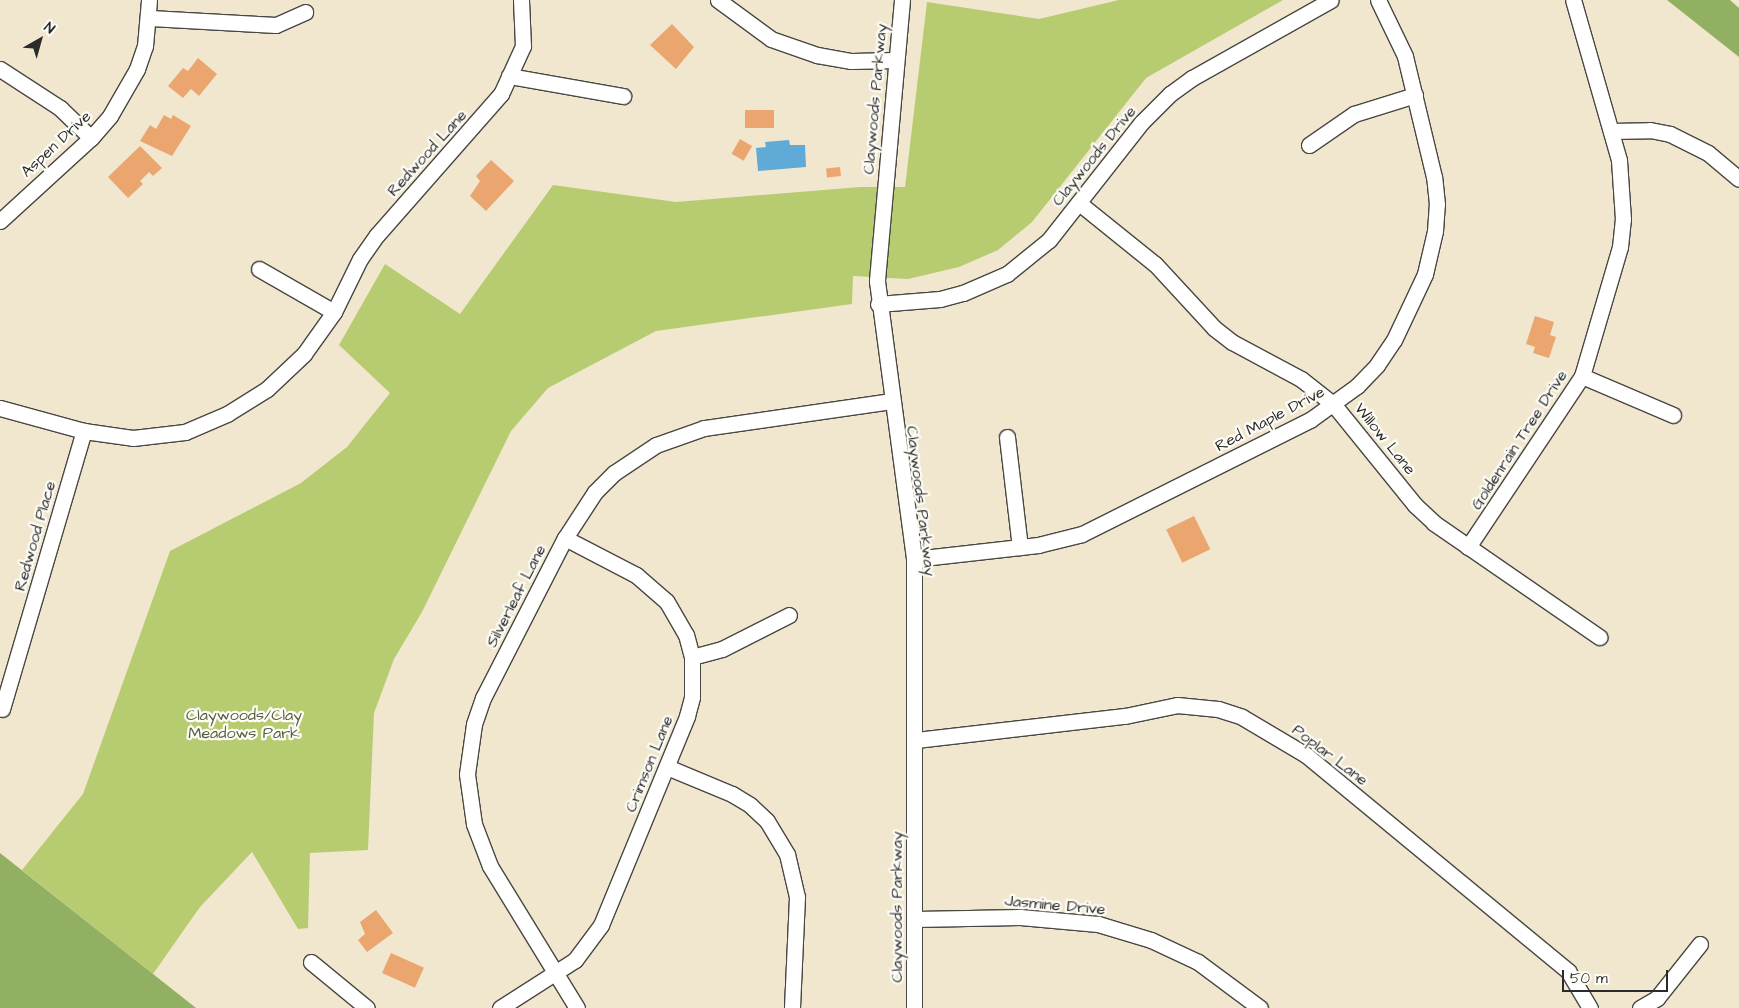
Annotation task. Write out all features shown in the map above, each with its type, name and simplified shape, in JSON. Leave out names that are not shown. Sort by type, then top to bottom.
[{"type":"street","name":"Aspen Drive","points":[[0,221],[91,138],[110,116],[137,69],[150,18],[149,0]]},
{"type":"street","name":"Claywoods Parkway","points":[[902,0],[878,304],[914,559],[916,740],[914,1008]]},
{"type":"street","name":"Claywoods Drive","points":[[878,304],[940,299],[986,285],[1029,259],[1079,203],[1142,122],[1170,94],[1192,78],[1331,0]]},
{"type":"street","name":"Red Maple Drive","points":[[914,559],[1057,542],[1082,534],[1334,405],[1371,372],[1394,340],[1431,254],[1436,213],[1434,177],[1415,95],[1398,36],[1378,0]]},
{"type":"street","name":"Goldenrain Tree Drive","points":[[1468,547],[1572,396],[1582,376],[1621,238],[1623,188],[1611,131],[1573,0]]},
{"type":"street","points":[[721,1],[771,39],[817,55],[851,61],[896,60]]},
{"type":"street","name":"Redwood Lane","points":[[0,408],[84,431],[133,438],[185,432],[219,418],[267,389],[304,354],[334,312],[360,259],[377,234],[483,118],[501,94],[523,46],[522,4]]},
{"type":"street","points":[[150,18],[276,25],[305,12]]},
{"type":"street","points":[[0,69],[60,108],[91,138]]},
{"type":"street","points":[[509,76],[623,96]]},
{"type":"street","points":[[1309,145],[1354,114],[1415,95]]},
{"type":"street","points":[[1611,131],[1650,130],[1670,134],[1708,153],[1739,179]]},
{"type":"street","name":"Willow Lane","points":[[1079,203],[1155,264],[1214,328],[1232,342],[1301,379],[1334,405],[1414,504],[1468,547],[1599,637]]},
{"type":"street","points":[[259,269],[334,312]]},
{"type":"street","points":[[1582,376],[1673,415]]},
{"type":"street","name":"Silverleaf Lane","points":[[577,1008],[484,853],[474,824],[467,774],[473,731],[483,698],[565,538],[594,492],[620,468],[656,445],[704,428],[891,401]]},
{"type":"street","name":"Redwood Place","points":[[2,709],[84,431]]},
{"type":"street","points":[[1007,437],[1020,547]]},
{"type":"street","name":"Crimson Lane","points":[[500,1008],[575,960],[601,925],[667,767],[692,697],[692,656],[677,617],[653,588],[565,538]]},
{"type":"street","points":[[692,656],[722,649],[789,615]]},
{"type":"street","name":"Poplar Lane","points":[[916,740],[1125,716],[1177,705],[1218,709],[1242,717],[1306,755],[1568,971],[1590,1008]]},
{"type":"street","points":[[667,767],[732,794],[750,805],[772,829],[788,854],[797,897],[792,1008]]},
{"type":"street","name":"Jasmine Drive","points":[[915,919],[1020,917],[1098,924],[1151,940],[1198,962],[1260,1008]]},
{"type":"street","points":[[1640,1008],[1657,998],[1700,944]]},
{"type":"street","points":[[311,962],[367,1008]]},
{"type":"green space","name":"Claywoods/Clay Meadows Park","points":[[1119,0],[1283,0],[1146,78],[1032,222],[998,250],[959,267],[908,279],[853,276],[852,304],[656,331],[548,388],[511,431],[422,612],[394,659],[374,713],[368,850],[310,853],[308,928],[298,929],[252,852],[200,907],[153,974],[22,870],[83,794],[170,551],[301,483],[347,447],[390,393],[339,345],[385,264],[460,314],[553,185],[676,202],[860,187],[905,187],[927,2],[1039,19]]},
{"type":"green space","points":[[1667,0],[1730,0],[1739,8],[1739,57]]},
{"type":"green space","points":[[0,853],[153,974],[196,1008],[0,1008]]},
{"type":"water","points":[[789,140],[790,145],[805,145],[806,167],[758,171],[756,148],[766,147],[765,142]]},
{"type":"building","points":[[672,24],[694,47],[676,69],[650,45]]},
{"type":"building","points":[[198,58],[217,74],[199,96],[191,89],[183,98],[168,86],[183,68],[188,71]]},
{"type":"building","points":[[745,110],[774,110],[774,128],[745,128]]},
{"type":"building","points":[[164,115],[171,119],[173,115],[191,126],[172,156],[140,141],[150,125],[156,129]]},
{"type":"building","points":[[740,139],[752,146],[744,161],[732,154]]},
{"type":"building","points":[[140,146],[162,168],[153,176],[149,172],[140,181],[143,184],[128,198],[108,177]]},
{"type":"building","points":[[491,160],[514,181],[486,211],[470,196],[480,181],[476,176]]},
{"type":"building","points":[[840,167],[841,176],[827,177],[826,168]]},
{"type":"building","points":[[1535,316],[1554,322],[1550,335],[1556,337],[1549,358],[1533,353],[1535,347],[1526,344]]},
{"type":"building","points":[[1194,516],[1210,549],[1182,563],[1166,530]]},
{"type":"building","points":[[376,910],[393,933],[367,952],[358,940],[365,934],[360,922]]},
{"type":"building","points":[[391,953],[424,968],[415,988],[382,973]]}]
